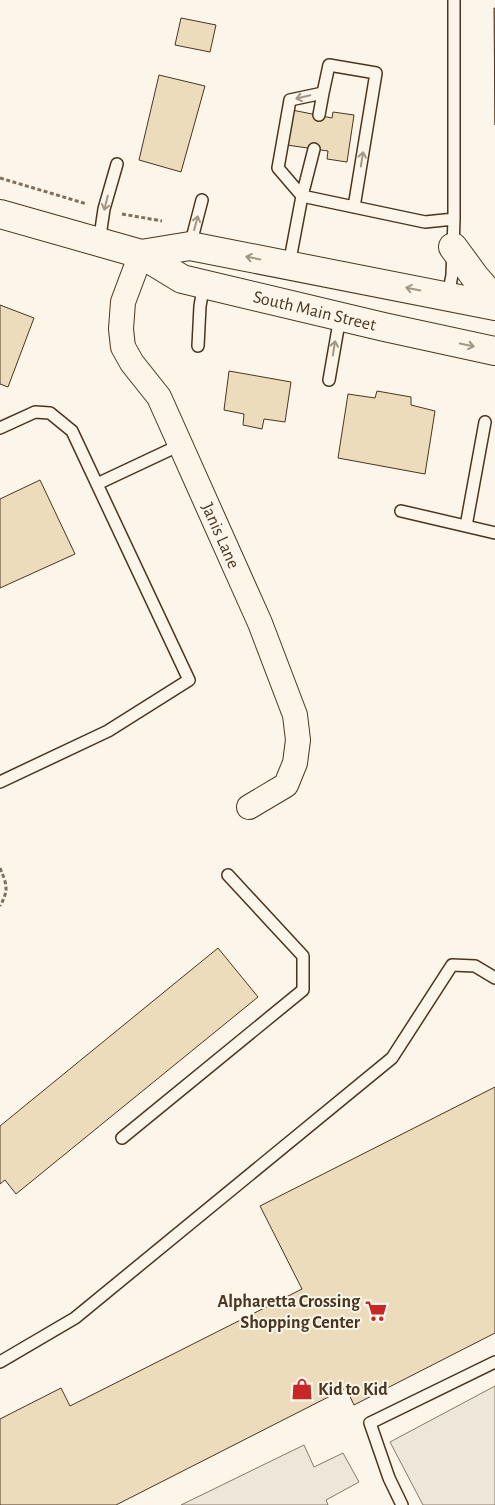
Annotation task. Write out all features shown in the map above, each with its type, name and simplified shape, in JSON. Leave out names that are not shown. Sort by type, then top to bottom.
[{"type":"highway","name":"South Main Street","points":[[0,214],[141,254],[182,279],[340,317],[495,351]]},
{"type":"highway","name":"South Main Street","points":[[141,254],[190,246],[495,306]]},
{"type":"highway","points":[[453,247],[495,300]]},
{"type":"street","name":"Janis Lane","points":[[141,254],[123,302],[120,329],[123,347],[132,363],[159,397],[260,623],[295,715],[298,740],[295,763],[286,784],[249,807]]},
{"type":"lane","points":[[448,296],[452,276],[454,219],[454,0]]},
{"type":"lane","points":[[319,115],[329,65],[376,73],[354,207]]},
{"type":"lane","points":[[323,93],[290,100],[278,168],[302,196],[425,222],[454,219]]},
{"type":"lane","points":[[289,266],[302,196],[314,149]]},
{"type":"lane","points":[[99,243],[104,209],[116,164]]},
{"type":"lane","points":[[190,246],[202,200]]},
{"type":"lane","points":[[198,346],[200,306],[204,284]]},
{"type":"lane","points":[[329,380],[340,317]]},
{"type":"lane","points":[[0,428],[35,412],[50,413],[72,431],[189,680],[108,731],[1,778]]},
{"type":"lane","points":[[466,526],[485,422]]},
{"type":"lane","points":[[97,484],[180,444]]},
{"type":"lane","points":[[401,512],[495,533]]},
{"type":"lane","points":[[122,1138],[303,990],[303,956],[228,875]]},
{"type":"lane","points":[[0,1362],[75,1318],[392,1058],[452,965],[475,966],[495,978]]},
{"type":"lane","points":[[402,1505],[389,1478],[370,1423],[495,1362]]},
{"type":"path","points":[[0,868],[6,883],[6,895],[0,906]]},
{"type":"shaded area","points":[[495,1386],[495,1505],[423,1505],[390,1442]]},
{"type":"shaded area","points":[[304,1445],[314,1467],[343,1453],[359,1482],[326,1500],[328,1505],[181,1505]]},
{"type":"building","points":[[494,8],[495,8],[495,125]]},
{"type":"building","points":[[181,18],[216,25],[210,52],[175,45]]},
{"type":"building","points":[[159,75],[205,86],[181,172],[139,160]]},
{"type":"building","points":[[292,110],[332,118],[333,112],[354,115],[347,162],[327,159],[328,151],[287,145]]},
{"type":"building","points":[[0,305],[34,318],[8,387],[0,384]]},
{"type":"building","points":[[229,371],[291,382],[285,422],[264,419],[262,429],[243,425],[244,414],[224,410]]},
{"type":"building","points":[[377,391],[411,397],[411,405],[435,411],[425,474],[338,458],[348,394],[375,398]]},
{"type":"building","points":[[40,480],[75,554],[0,588],[0,499]]},
{"type":"building","points":[[218,948],[258,997],[16,1194],[5,1180],[0,1184],[0,1126]]},
{"type":"building","name":"Alpharetta Crossing Shopping Center","points":[[495,1087],[495,1333],[354,1405],[346,1388],[116,1505],[0,1505],[0,1419],[61,1388],[70,1406],[302,1289],[260,1206]]},
{"type":"place","name":"Alpharetta Crossing Shopping Center","points":[[376,1311]]},
{"type":"place","name":"Kid to Kid","points":[[302,1389]]}]
